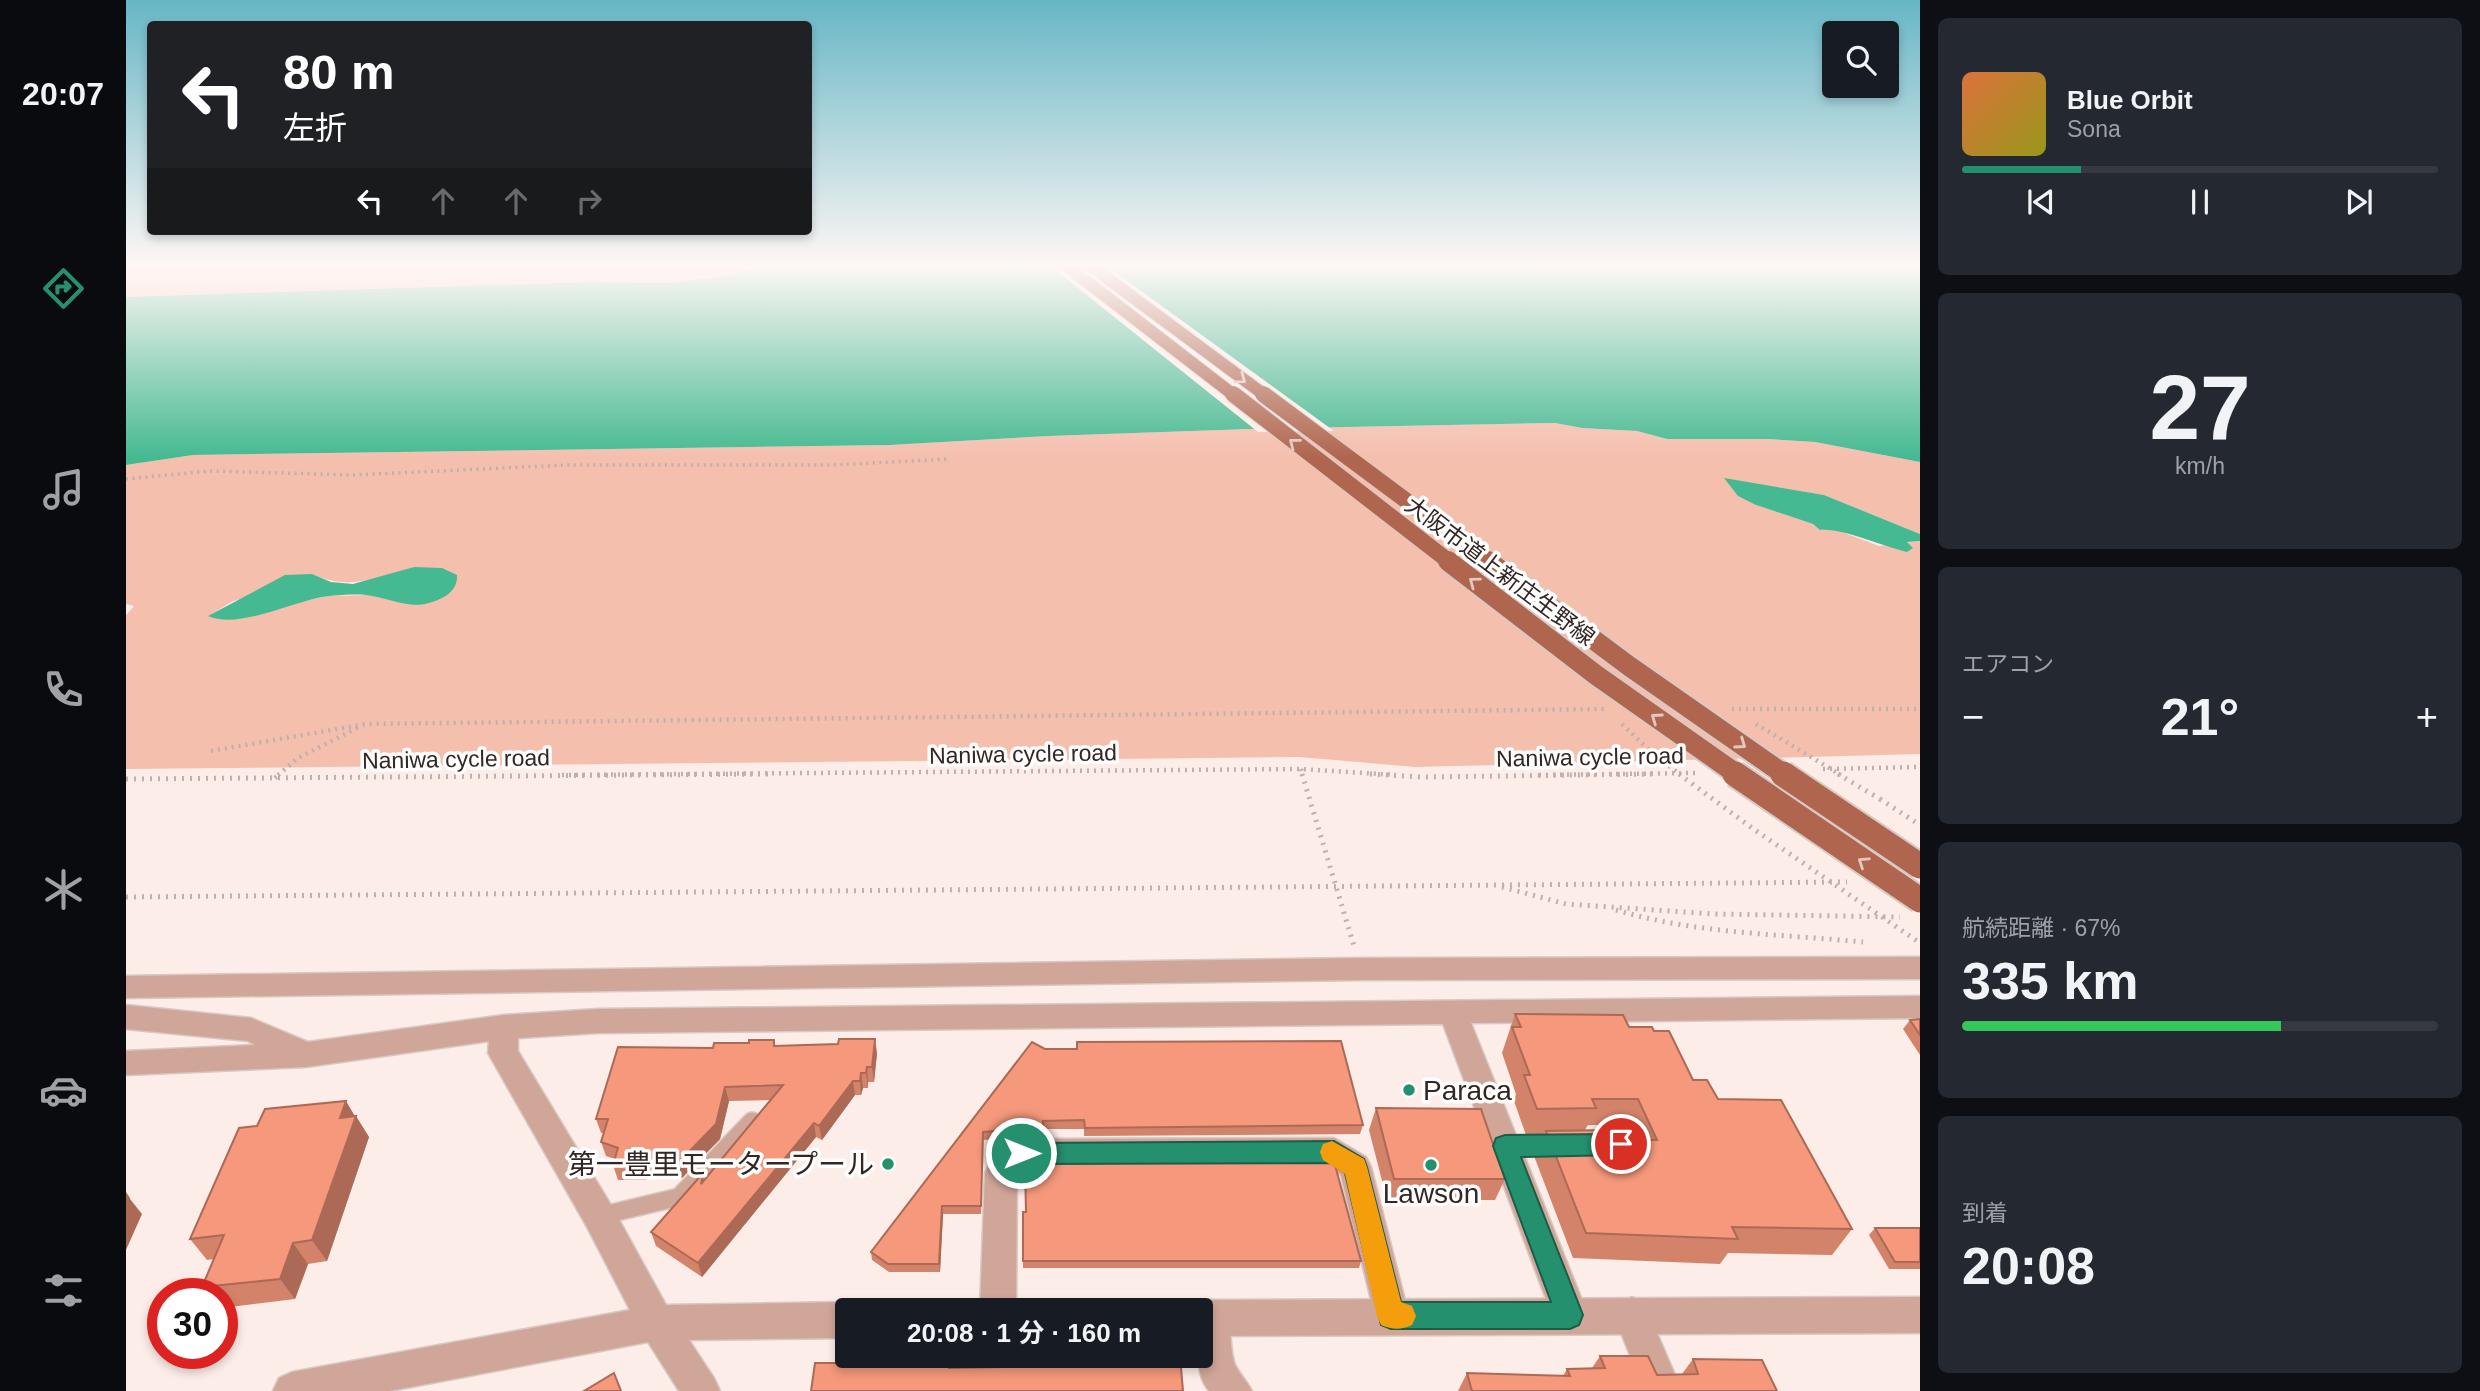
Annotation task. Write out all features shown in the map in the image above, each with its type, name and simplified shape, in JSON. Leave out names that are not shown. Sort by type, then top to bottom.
[{"type":"main road","name":"大阪市道上新庄生野線","points":[[1148,329],[1596,675],[1920,900]]},
{"type":"main road","name":"大阪市道上新庄生野線","points":[[1175,329],[1629,666],[1869,834],[1920,866]]},
{"type":"street","points":[[126,987],[1360,968],[1920,968]]},
{"type":"street","points":[[126,1063],[306,1055],[504,1027],[598,1021],[1920,1007]]},
{"type":"street","points":[[1452,1010],[1570,1315]]},
{"type":"street","points":[[126,1017],[251,1030],[306,1055]]},
{"type":"street","points":[[504,1027],[503,1053],[599,1216],[656,1323],[701,1391]]},
{"type":"street","points":[[998,1298],[1001,1173],[1021,1153],[1334,1152],[1355,1167],[1391,1316]]},
{"type":"street","points":[[1632,1315],[1663,1391]]},
{"type":"street","points":[[1213,1318],[1920,1315]]},
{"type":"street","points":[[292,1391],[656,1323],[835,1320]]},
{"type":"street","points":[[1213,1352],[1217,1372],[1233,1391]]},
{"type":"lane","points":[[599,1216],[679,1197],[752,1121]]},
{"type":"lane","points":[[1505,1146],[1569,1145]]},
{"type":"path","points":[[126,479],[179,471],[351,475],[635,464],[903,464],[949,459]]},
{"type":"path","points":[[211,751],[366,724],[1616,709]]},
{"type":"path","points":[[1727,709],[1920,709]]},
{"type":"path","points":[[275,778],[298,758],[366,724]]},
{"type":"path","points":[[1628,729],[1653,754],[1752,828],[1920,943]]},
{"type":"path","points":[[1810,770],[1920,766]]},
{"type":"path","points":[[1301,769],[1360,968]]},
{"type":"path","name":"Naniwa cycle road","points":[[126,779],[1301,769],[1422,777],[1700,773]]},
{"type":"path","points":[[1880,799],[1920,825]]},
{"type":"path","points":[[126,897],[1856,881]]},
{"type":"path","points":[[1494,885],[1566,904],[1714,914],[1863,918],[1909,916]]},
{"type":"path","points":[[1608,907],[1648,922],[1743,935],[1871,944]]},
{"type":"shaded area","points":[[126,329],[1920,329],[1920,462],[1815,442],[1667,439],[1637,431],[1582,428],[1555,423],[1249,429],[890,445],[193,455],[126,465]]},
{"type":"shaded area","points":[[1555,423],[1582,428],[1637,431],[1667,439],[1815,442],[1920,462],[1920,534],[1824,495],[1725,479],[1756,505],[1813,524],[1820,530],[1834,529],[1879,546],[1920,541],[1920,754],[1415,767],[1300,757],[126,769],[126,615],[134,606],[126,604],[126,465],[193,455],[890,445],[1249,429]],"holes":[[[414,567],[422,605],[367,595],[328,596],[262,613],[209,616],[231,602],[312,574],[339,582],[351,582],[375,579]]]},
{"type":"shaded area","points":[[1724,478],[1824,495],[1920,534],[1920,541],[1907,542],[1913,548],[1907,552],[1851,534],[1820,530],[1813,524],[1756,505],[1738,496]]},
{"type":"shaded area","points":[[414,567],[442,568],[457,575],[455,587],[442,598],[418,605],[366,595],[343,595],[315,599],[251,617],[221,619],[208,616],[285,575],[312,574],[331,582],[353,584]]},
{"type":"pier","points":[[1129,329],[1193,329],[1334,431],[1258,432]]},
{"type":"building","points":[[1515,1014],[1623,1015],[1629,1027],[1652,1027],[1654,1031],[1669,1031],[1693,1080],[1707,1080],[1718,1099],[1781,1100],[1852,1229],[1732,1227],[1738,1239],[1586,1233],[1546,1131],[1605,1130],[1609,1139],[1657,1140],[1638,1099],[1592,1099],[1596,1108],[1537,1109],[1524,1075],[1530,1075],[1512,1027],[1521,1027]]},
{"type":"building","points":[[1920,1019],[1920,1035],[1910,1020]]},
{"type":"building","points":[[839,1039],[875,1039],[872,1067],[867,1067],[866,1073],[861,1073],[860,1081],[853,1081],[819,1126],[814,1123],[698,1263],[651,1232],[704,1172],[701,1184],[783,1085],[725,1087],[716,1124],[678,1163],[613,1165],[618,1148],[601,1142],[608,1119],[596,1119],[618,1047],[713,1048],[714,1043],[749,1043],[749,1040],[774,1040],[774,1046],[838,1044]]},
{"type":"building","points":[[1341,1041],[1363,1125],[1085,1128],[1084,1120],[1043,1121],[1043,1128],[983,1132],[981,1206],[942,1206],[939,1264],[888,1264],[871,1252],[1032,1042],[1045,1049],[1077,1049],[1077,1042]]},
{"type":"building","points":[[346,1101],[340,1118],[356,1116],[312,1240],[293,1243],[280,1279],[238,1283],[238,1278],[206,1278],[224,1235],[190,1239],[239,1128],[257,1126],[265,1109]]},
{"type":"building","points":[[1376,1108],[1481,1109],[1505,1179],[1394,1179]]},
{"type":"building","points":[[1330,1161],[1335,1165],[1361,1261],[1023,1261],[1025,1167],[1028,1164]]},
{"type":"building","points":[[1875,1228],[1920,1228],[1920,1262],[1895,1262]]},
{"type":"building","points":[[1600,1356],[1648,1356],[1657,1375],[1698,1374],[1693,1359],[1762,1360],[1777,1391],[1472,1391],[1467,1373],[1570,1376],[1567,1369],[1605,1368]]},
{"type":"building","points":[[815,1363],[835,1363],[835,1368],[1181,1368],[1183,1391],[811,1391]]},
{"type":"building","points":[[614,1373],[621,1391],[584,1391]]},
{"type":"slow traffic","points":[[1332,1152],[1355,1167],[1391,1316],[1403,1316]]},
{"type":"place","name":"Paraca","points":[[1409,1090]]},
{"type":"place","name":"第一豊里モータープール","points":[[888,1164]]},
{"type":"place","name":"Lawson","points":[[1431,1165]]},
{"type":"route","points":[[1021,1153],[1334,1152],[1355,1167],[1391,1316],[1570,1315],[1505,1146],[1621,1144]]}]
